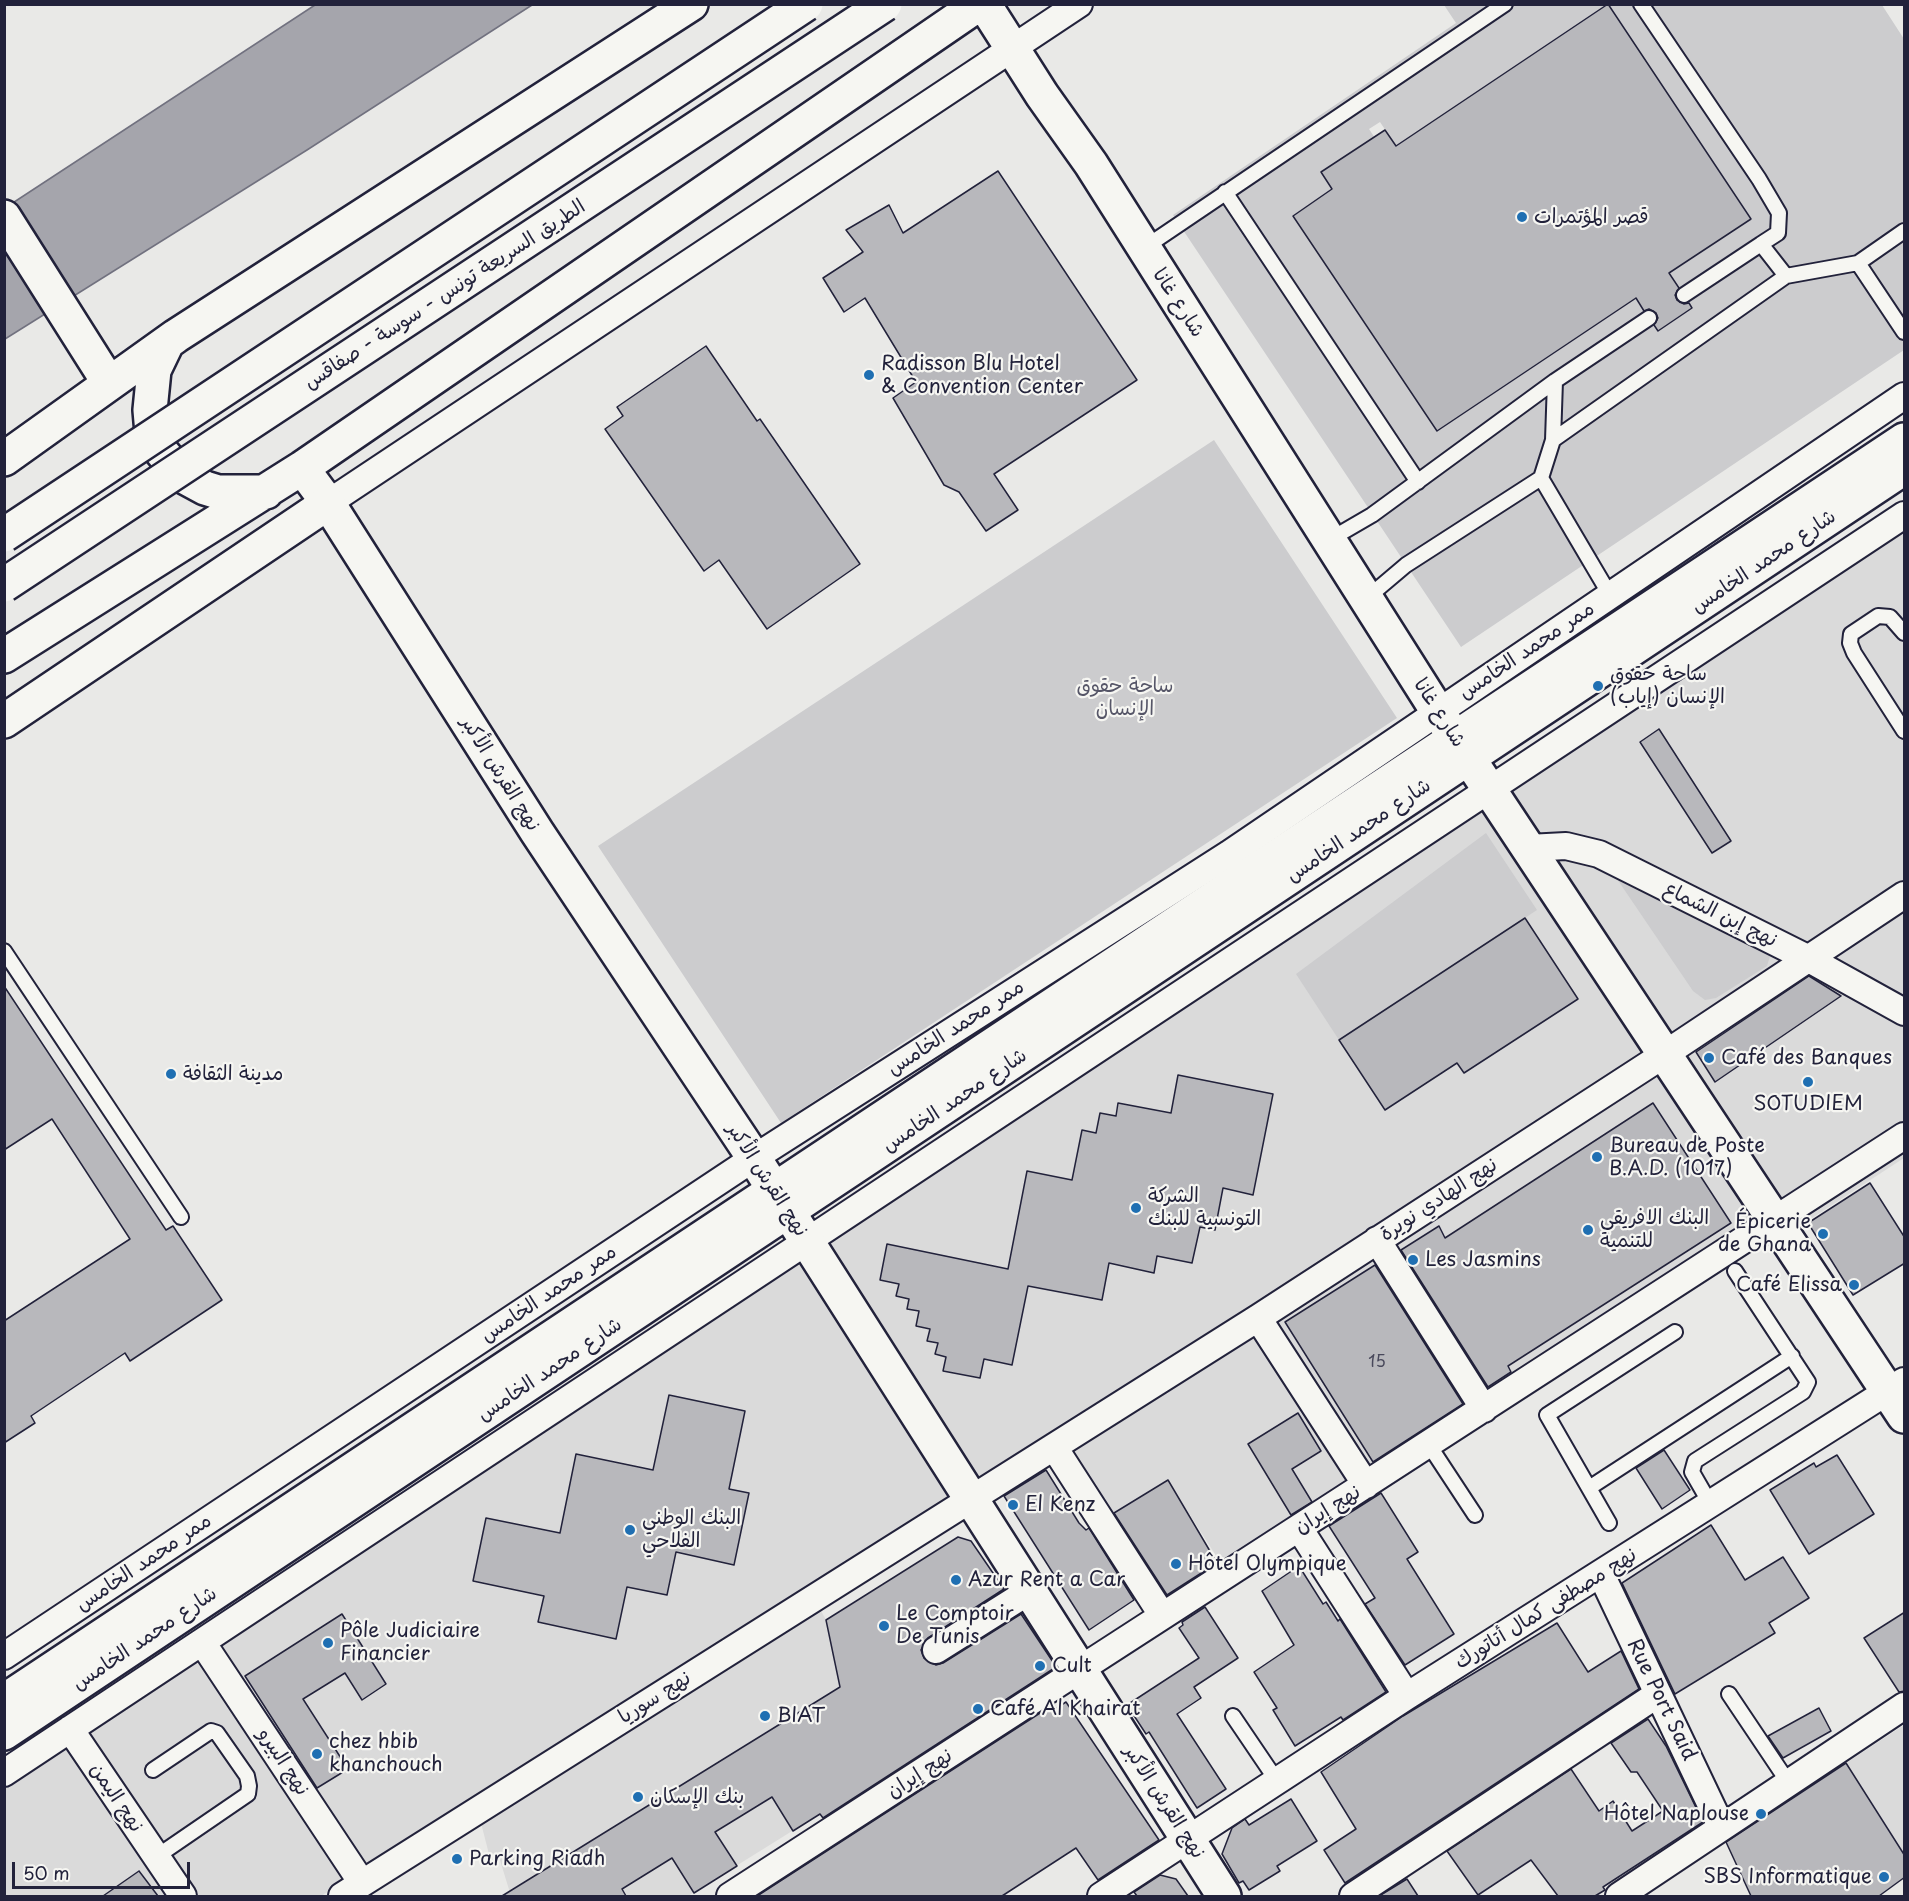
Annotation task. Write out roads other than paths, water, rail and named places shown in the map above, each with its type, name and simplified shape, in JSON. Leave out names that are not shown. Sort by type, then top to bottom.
[{"type":"main road","points":[[4,459],[167,344],[691,4]]},
{"type":"main road","points":[[4,535],[806,4]]},
{"type":"main road","name":"الطريق السريعة تونس - سوسة - صفاقس","points":[[4,585],[885,4]]},
{"type":"main road","points":[[4,656],[302,468],[981,4]]},
{"type":"main road","name":"شارع غانا","points":[[981,4],[1091,164],[1143,249],[1527,848],[1774,1221],[1899,1396]]},
{"type":"main road","points":[[4,217],[109,383]]},
{"type":"main road","points":[[167,344],[154,370],[150,410],[152,433],[161,451],[181,475],[205,488],[218,492],[266,492]]},
{"type":"main road","name":"شارع محمد الخامس","points":[[4,1733],[781,1202],[1454,736],[1905,440]]},
{"type":"main road","name":"نهج القرش الأكبر","points":[[302,468],[328,503],[537,832],[754,1158],[1028,1592],[1224,1896]]},
{"type":"main road","name":"شارع محمد الخامس","points":[[1454,736],[1905,468]]},
{"type":"main road","points":[[4,720],[328,503]]},
{"type":"main road","name":"شارع محمد الخامس","points":[[4,1701],[781,1202]]},
{"type":"street","points":[[328,503],[1079,4]]},
{"type":"street","name":"ممر محمد الخامس","points":[[4,1656],[754,1158],[1229,854],[1454,736],[1610,595],[1905,396]]},
{"type":"street","name":"شارع محمد الخامس","points":[[4,1773],[1905,515]]},
{"type":"street","name":"نهج إبن الشماع","points":[[1527,848],[1566,846],[1599,854],[1807,958],[1905,1012]]},
{"type":"street","name":"نهج الهادي نويرة","points":[[970,1500],[1258,1318],[1905,895]]},
{"type":"street","name":"نهج إيران","points":[[730,1896],[1905,1136]]},
{"type":"street","points":[[1377,1240],[1484,1409]]},
{"type":"street","points":[[1258,1318],[1366,1485]]},
{"type":"street","name":"نهج مصطفى كمال أتاتورك","points":[[1101,1896],[1407,1696],[1601,1574],[1712,1505],[1899,1396]]},
{"type":"street","points":[[1054,1448],[1162,1615]]},
{"type":"street","name":"نهج سوريا","points":[[352,1890],[970,1500]]},
{"type":"street","points":[[1299,1528],[1407,1696]]},
{"type":"street","name":"Rue Port Said","points":[[1601,1574],[1722,1826]]},
{"type":"street","points":[[936,1650],[1028,1592]]},
{"type":"street","name":"نهج البيرو","points":[[202,1642],[352,1890]]},
{"type":"street","points":[[1353,1896],[1658,1694]]},
{"type":"street","points":[[1619,1896],[1905,1706]]},
{"type":"street","name":"نهج اليمن","points":[[70,1729],[183,1896]]},
{"type":"lane","points":[[1143,249],[1505,4]]},
{"type":"lane","points":[[1641,4],[1759,178],[1779,213],[1778,233],[1683,295]]},
{"type":"lane","points":[[1225,192],[1418,482]]},
{"type":"lane","points":[[1553,440],[1786,276],[1858,263],[1905,231]]},
{"type":"lane","points":[[1761,244],[1786,276]]},
{"type":"lane","points":[[1858,263],[1905,332]]},
{"type":"lane","points":[[1329,540],[1372,515],[1555,381],[1649,318]]},
{"type":"lane","points":[[1367,598],[1406,565],[1541,478],[1553,440],[1555,381]]},
{"type":"lane","points":[[1541,478],[1610,595]]},
{"type":"lane","points":[[1905,633],[1890,617],[1878,616],[1851,634],[1850,643],[1854,653],[1905,732]]},
{"type":"lane","points":[[4,951],[181,1217]]},
{"type":"lane","points":[[1712,1505],[1692,1472],[1695,1461],[1803,1392],[1808,1385],[1807,1378],[1735,1271]]},
{"type":"lane","points":[[1609,1523],[1546,1415],[1675,1332]]},
{"type":"lane","points":[[1589,1488],[1792,1356]]},
{"type":"lane","points":[[1429,1445],[1474,1515]]},
{"type":"lane","points":[[1728,1694],[1788,1782]]},
{"type":"lane","points":[[1233,1716],[1277,1781]]},
{"type":"lane","points":[[153,1770],[211,1731],[217,1733],[247,1776],[249,1786],[248,1794],[156,1857]]},
{"type":"place","name":"قصر المؤتمرات","points":[[1522,217]]},
{"type":"place","name":"Radisson Blu Hotel & Convention Center","points":[[869,375]]},
{"type":"place","name":"ساحة حقوق الإنسان (إياب)","points":[[1598,686]]},
{"type":"place","name":"Café des Banques","points":[[1709,1058]]},
{"type":"place","name":"مدينة الثقافة","points":[[171,1074]]},
{"type":"place","name":"SOTUDIEM","points":[[1808,1082]]},
{"type":"place","name":"Bureau de Poste B.A.D. (1017)","points":[[1597,1157]]},
{"type":"place","name":"الشركة التونسية للبنك","points":[[1136,1208]]},
{"type":"place","name":"البنك الافريقي للتنمية","points":[[1588,1230]]},
{"type":"place","name":"Épicerie de Ghana","points":[[1823,1234]]},
{"type":"place","name":"Les Jasmins","points":[[1413,1260]]},
{"type":"place","name":"Café Elissa","points":[[1854,1285]]},
{"type":"place","name":"El Kenz","points":[[1013,1505]]},
{"type":"place","name":"البنك الوطني الفلاحي","points":[[630,1530]]},
{"type":"place","name":"Hôtel Olympique","points":[[1176,1564]]},
{"type":"place","name":"Azur Rent a Car","points":[[956,1580]]},
{"type":"place","name":"Le Comptoir De Tunis","points":[[884,1626]]},
{"type":"place","name":"Pôle Judiciaire Financier","points":[[328,1643]]},
{"type":"place","name":"Cult","points":[[1040,1666]]},
{"type":"place","name":"Café Al Khairat","points":[[978,1709]]},
{"type":"place","name":"BIAT","points":[[765,1716]]},
{"type":"place","name":"chez hbib khanchouch","points":[[317,1754]]},
{"type":"place","name":"بنك الإسكان","points":[[638,1797]]},
{"type":"place","name":"Hôtel Naplouse","points":[[1761,1814]]},
{"type":"place","name":"Parking Riadh","points":[[457,1859]]},
{"type":"place","name":"SBS Informatique","points":[[1884,1877]]},
{"type":"park label","name":"ساحة حقوق الإنسان","points":[[1125,698]]}]
